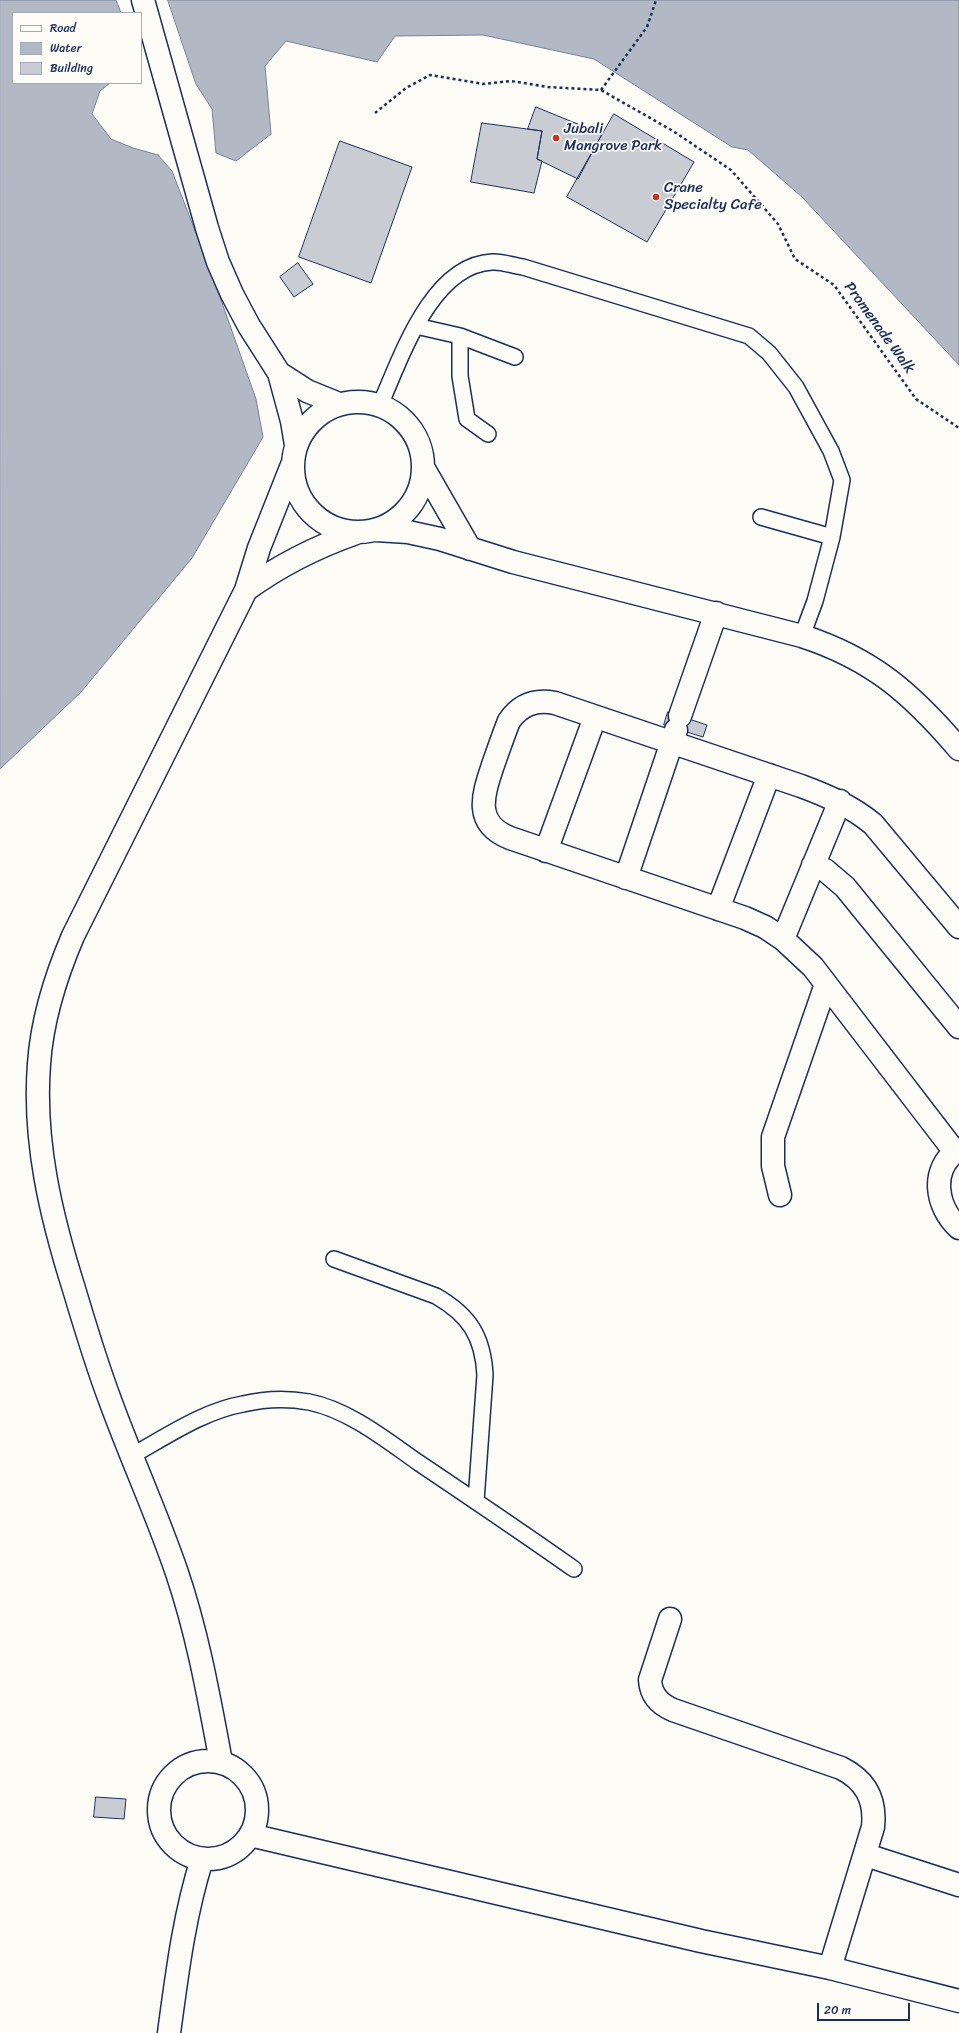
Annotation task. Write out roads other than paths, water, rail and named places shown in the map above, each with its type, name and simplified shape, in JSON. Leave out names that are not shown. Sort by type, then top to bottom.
[{"type":"street","points":[[143,0],[206,228],[218,262],[249,326],[279,373],[292,421],[295,486],[303,505],[318,520],[336,529],[366,532],[408,532],[440,539],[513,562],[802,636],[843,651],[869,665],[894,683],[918,703],[959,750]]},
{"type":"street","points":[[279,373],[307,391],[339,404]]},
{"type":"street","points":[[221,1762],[203,1665],[191,1618],[162,1531],[131,1456],[94,1354],[66,1262],[46,1184],[37,1104],[39,1064],[44,1026],[51,994],[73,936],[246,590],[259,548],[306,427],[321,413],[339,404],[360,401],[380,405],[398,415],[412,430],[421,448],[424,469],[420,489],[410,507],[395,521],[298,557],[271,572],[246,590]]},
{"type":"street","points":[[424,469],[470,549]]},
{"type":"street","points":[[626,878],[716,613]]},
{"type":"street","points":[[959,927],[873,824],[858,812],[840,801],[769,775],[676,729],[595,717],[544,701],[534,702],[515,713],[504,731],[483,796],[485,814],[494,829],[502,834],[546,851],[718,909],[765,927],[783,938],[799,952],[826,984],[957,1151],[946,1163],[940,1177],[939,1191],[942,1205],[948,1218],[959,1228]]},
{"type":"street","points":[[546,851],[595,717]]},
{"type":"street","points":[[718,909],[769,775]]},
{"type":"street","points":[[783,938],[840,801]]},
{"type":"street","points":[[813,865],[830,874],[845,887],[959,1027]]},
{"type":"street","points":[[780,1195],[773,1166],[773,1137],[826,984]]},
{"type":"street","points":[[670,1619],[650,1680],[651,1688],[659,1702],[665,1707],[841,1768],[853,1774],[866,1787],[873,1803],[873,1827],[866,1855],[830,1968]]},
{"type":"street","points":[[207,1760],[221,1762],[232,1767],[243,1774],[251,1785],[255,1797],[257,1810],[256,1822],[250,1835],[244,1843],[230,1854],[213,1859],[202,1859],[188,1856],[177,1849],[168,1839],[161,1827],[158,1814],[159,1800],[163,1788],[171,1776],[181,1768],[194,1762],[207,1760]]},
{"type":"street","points":[[250,1835],[701,1941],[830,1968],[959,2000]]},
{"type":"street","points":[[866,1855],[959,1885]]},
{"type":"street","points":[[169,2033],[182,1939],[194,1883],[202,1859]]},
{"type":"lane","points":[[380,405],[416,326],[439,290],[463,271],[493,262],[523,267],[750,336],[769,353],[796,386],[831,451],[842,480],[832,537],[815,601],[802,636]]},
{"type":"lane","points":[[416,326],[460,336],[515,357]]},
{"type":"lane","points":[[460,336],[460,376],[467,419],[488,434]]},
{"type":"lane","points":[[761,517],[832,537]]},
{"type":"lane","points":[[334,1260],[436,1296],[450,1304],[463,1315],[473,1328],[480,1342],[484,1359],[485,1374],[476,1501]]},
{"type":"lane","points":[[131,1456],[198,1420],[227,1408],[264,1400],[288,1399],[310,1402],[334,1410],[356,1421],[476,1501],[574,1569]]},
{"type":"water","points":[[0,0],[116,0],[121,12],[12,12],[12,84],[109,84],[100,91],[92,114],[111,139],[133,148],[158,155],[172,171],[214,280],[256,399],[263,437],[192,558],[81,692],[0,769]]},
{"type":"water","points":[[168,0],[959,0],[959,365],[802,197],[748,150],[732,147],[594,59],[483,35],[395,36],[377,62],[286,41],[265,66],[271,134],[236,161],[216,153],[212,109],[196,84]]},
{"type":"place","name":"Jubali Mangrove Park","points":[[556,138]]},
{"type":"place","name":"Crane Specialty Cafe","points":[[656,197]]}]
